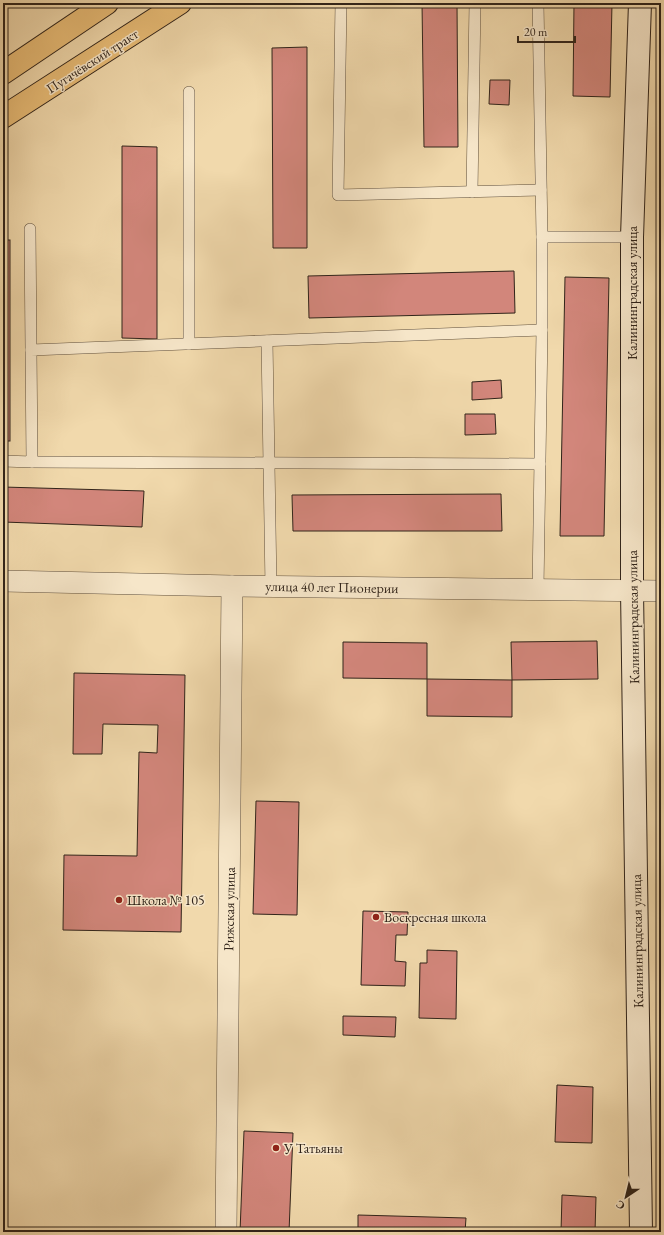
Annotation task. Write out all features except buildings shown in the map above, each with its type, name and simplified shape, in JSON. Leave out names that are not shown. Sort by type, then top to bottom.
[{"type":"main road","points":[[3,73],[107,3]]},
{"type":"main road","name":"Пугачёвский тракт","points":[[3,117],[180,3]]},
{"type":"street","name":"Калининградская улица","points":[[640,3],[632,237],[632,590],[641,1232]]},
{"type":"street","name":"улица 40 лет Пионерии","points":[[3,581],[271,587],[661,591]]},
{"type":"street","name":"Рижская улица","points":[[226,1232],[232,586]]},
{"type":"lane","points":[[341,3],[338,195],[542,190]]},
{"type":"lane","points":[[472,192],[475,3]]},
{"type":"lane","points":[[538,3],[542,190],[542,330],[538,589]]},
{"type":"lane","points":[[189,92],[189,344]]},
{"type":"lane","points":[[30,229],[32,462]]},
{"type":"lane","points":[[542,237],[632,237]]},
{"type":"lane","points":[[31,350],[542,330]]},
{"type":"lane","points":[[267,341],[271,587]]},
{"type":"lane","points":[[3,461],[540,464]]},
{"type":"place","name":"Школа № 105","points":[[119,900]]},
{"type":"place","name":"Воскресная школа","points":[[376,917]]},
{"type":"place","name":"У Татьяны","points":[[276,1148]]}]
